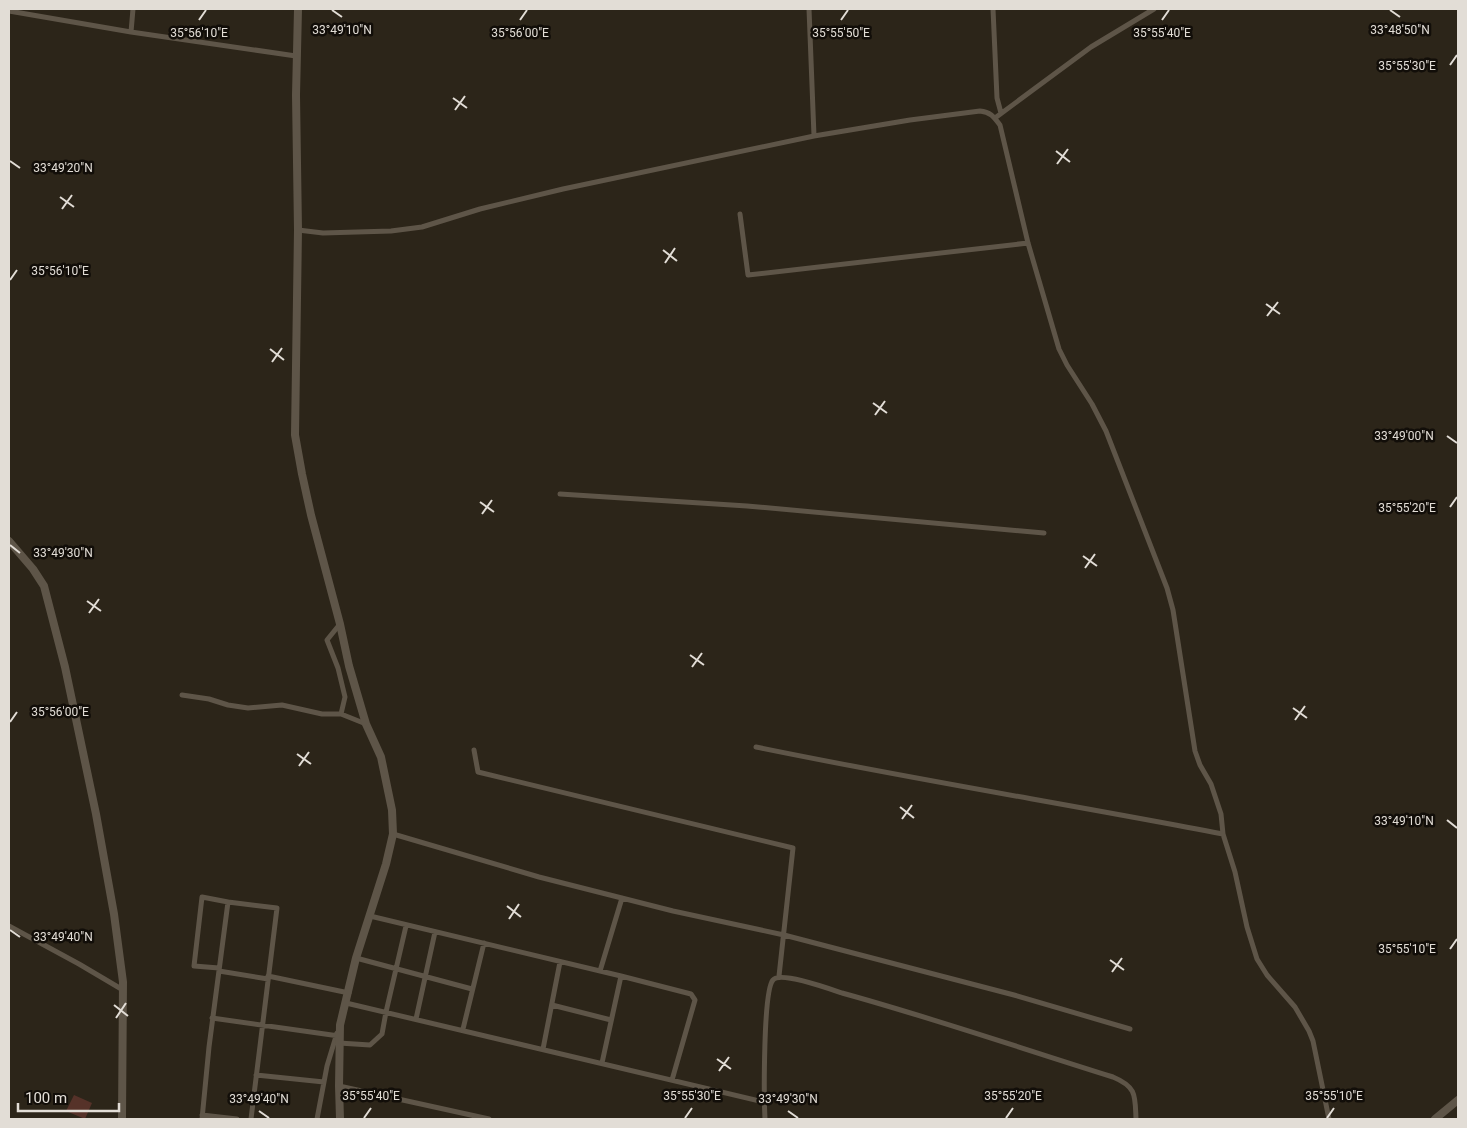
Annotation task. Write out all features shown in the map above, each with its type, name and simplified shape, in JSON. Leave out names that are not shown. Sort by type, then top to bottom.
[{"type":"street","points":[[132,9],[132,32]]},
{"type":"street","points":[[298,9],[296,56],[298,230],[296,434],[311,515],[340,624],[349,666],[366,724],[381,758],[392,810],[393,834],[386,864],[356,958],[340,1025],[338,1038],[340,1119]]},
{"type":"street","points":[[809,9],[814,136]]},
{"type":"street","points":[[992,9],[997,98],[1001,113]]},
{"type":"street","points":[[995,118],[1091,47],[1154,9]]},
{"type":"street","points":[[9,11],[132,32],[296,56]]},
{"type":"street","points":[[298,230],[324,233],[391,231],[422,227],[480,209],[563,188],[814,136],[910,120],[980,112],[988,112],[995,118],[1000,125],[1028,243],[1059,349],[1099,415],[1163,573],[1173,610],[1195,751],[1216,797],[1221,814],[1223,834],[1235,872],[1247,927],[1257,958],[1267,975],[1295,1007],[1311,1036],[1329,1119]]},
{"type":"street","points":[[740,214],[748,276],[1028,243]]},
{"type":"street","points":[[560,494],[747,506],[1044,533]]},
{"type":"street","points":[[9,541],[33,569],[44,586],[96,814],[114,914],[123,990],[122,1119]]},
{"type":"street","points":[[340,624],[327,640],[338,668],[345,697],[341,714]]},
{"type":"street","points":[[182,695],[248,708],[282,705],[322,714],[341,714],[366,724]]},
{"type":"street","points":[[756,747],[898,776],[1061,803],[1223,834]]},
{"type":"street","points":[[474,750],[478,772],[793,848],[779,976]]},
{"type":"street","points":[[393,834],[516,871],[673,911],[784,935],[1014,995],[1130,1029]]},
{"type":"street","points":[[251,1119],[262,1025],[268,977],[277,908],[202,897],[194,966],[268,977],[349,993]]},
{"type":"street","points":[[600,971],[622,898]]},
{"type":"street","points":[[228,902],[212,1018],[202,1117],[237,1119]]},
{"type":"street","points":[[370,916],[686,992],[694,996],[694,1004],[672,1080]]},
{"type":"street","points":[[9,926],[123,990]]},
{"type":"street","points":[[212,1018],[262,1025],[370,1045],[382,1034],[406,926]]},
{"type":"street","points":[[416,1019],[435,932]]},
{"type":"street","points":[[462,1029],[484,943]]},
{"type":"street","points":[[356,958],[472,989]]},
{"type":"street","points":[[543,1049],[560,962]]},
{"type":"street","points":[[602,1063],[621,976]]},
{"type":"street","points":[[765,1119],[764,1060],[768,1002],[771,983],[779,976],[853,996],[1113,1077],[1129,1085],[1132,1089],[1135,1100],[1136,1119]]},
{"type":"street","points":[[346,1003],[764,1102]]},
{"type":"street","points":[[552,1005],[611,1020]]},
{"type":"street","points":[[317,1119],[327,1066],[338,1038]]},
{"type":"street","points":[[256,1075],[324,1082]]},
{"type":"street","points":[[339,1086],[467,1117],[489,1119]]},
{"type":"street","points":[[1435,1119],[1458,1100]]},
{"type":"shaded area","points":[[74,1095],[92,1103],[85,1119],[66,1111]]}]
